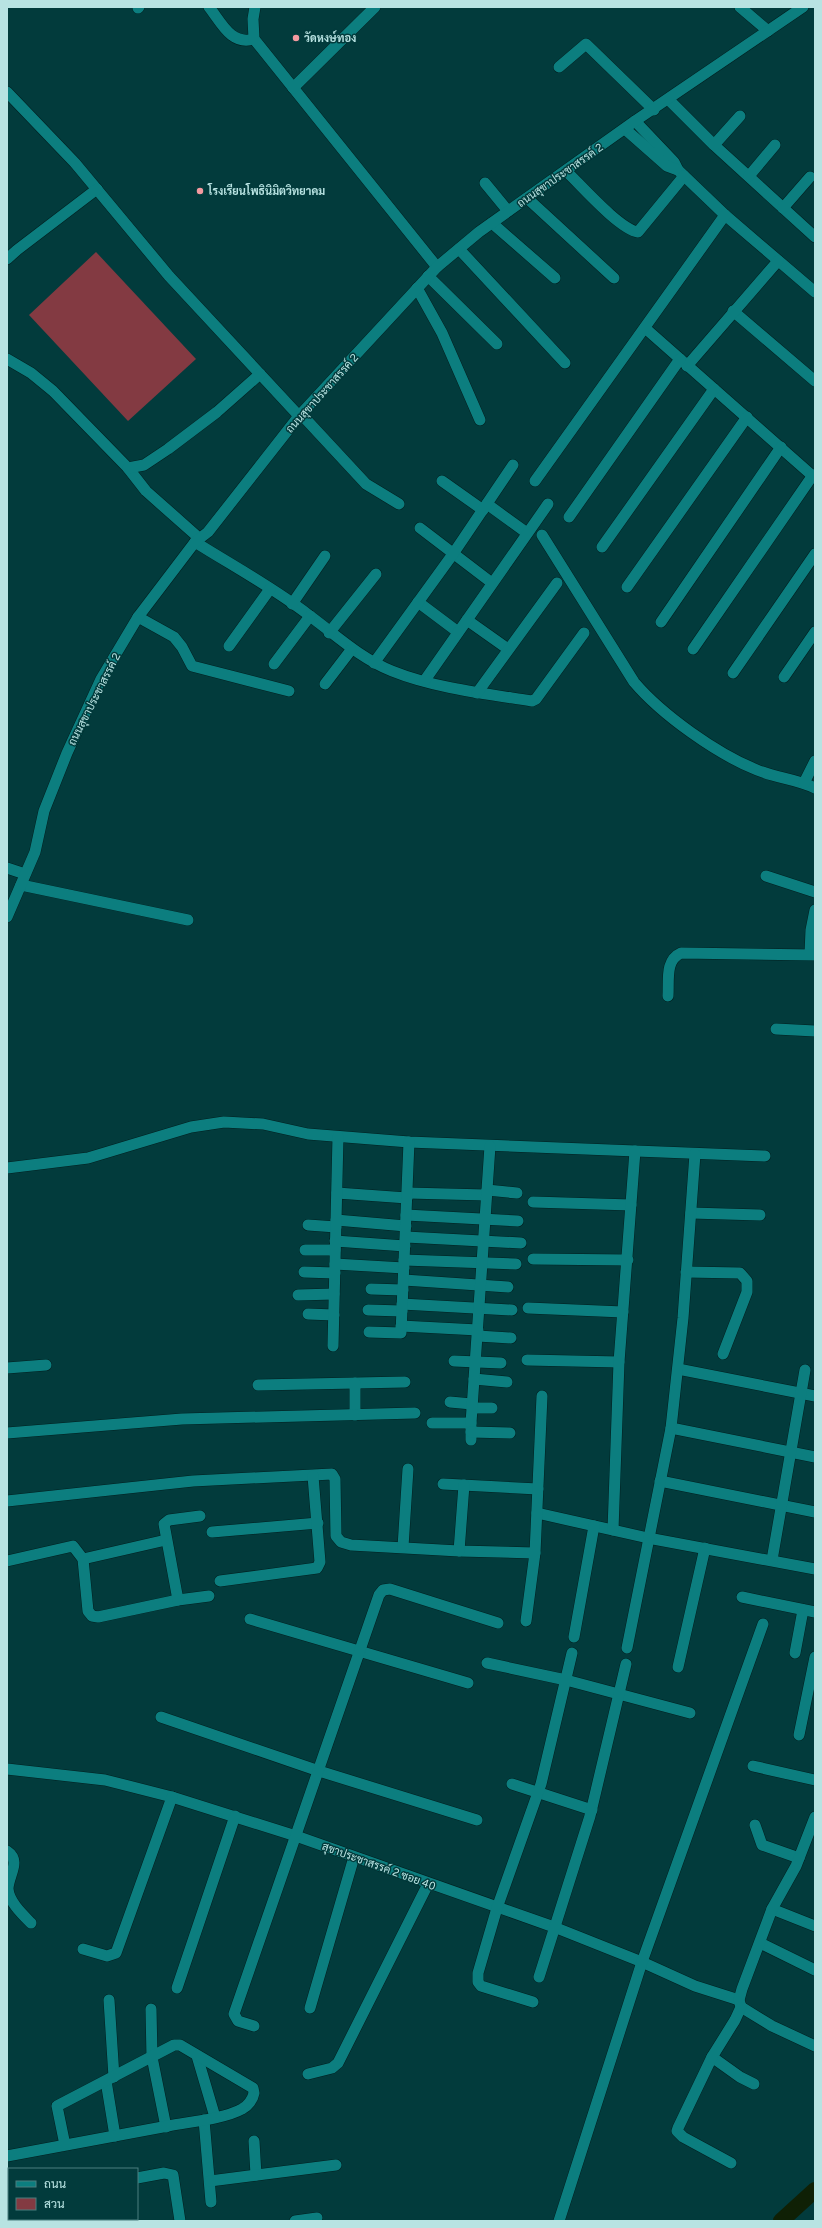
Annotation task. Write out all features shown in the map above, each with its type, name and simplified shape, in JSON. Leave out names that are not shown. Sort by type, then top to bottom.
[{"type":"street","points":[[209,7],[232,37],[246,41],[254,39]]},
{"type":"street","points":[[255,7],[253,19],[254,39],[437,266]]},
{"type":"street","points":[[293,88],[375,7]]},
{"type":"street","points":[[740,7],[768,31]]},
{"type":"street","name":"ถนนสุขาประชาสรรค์ 2","points":[[8,910],[21,885],[35,852],[44,811],[67,753],[101,679],[138,617],[197,540],[208,532],[300,415],[437,266],[508,211],[635,121],[669,100],[803,7]]},
{"type":"street","points":[[559,67],[586,44],[654,110]]},
{"type":"street","points":[[7,92],[75,163],[169,276],[260,374],[366,484],[399,504]]},
{"type":"street","points":[[669,100],[714,145],[815,237]]},
{"type":"street","points":[[714,145],[740,116]]},
{"type":"street","points":[[635,121],[674,162],[681,173],[725,215],[815,292]]},
{"type":"street","points":[[625,129],[667,166],[681,173]]},
{"type":"street","points":[[749,176],[775,145]]},
{"type":"street","points":[[566,170],[606,210],[631,231],[638,232],[681,173]]},
{"type":"street","points":[[783,208],[810,177]]},
{"type":"street","points":[[485,182],[508,211]]},
{"type":"street","points":[[7,259],[97,190]]},
{"type":"street","points":[[527,198],[614,278]]},
{"type":"street","points":[[535,481],[725,215]]},
{"type":"street","points":[[492,223],[555,278]]},
{"type":"street","points":[[459,249],[565,363]]},
{"type":"street","points":[[569,516],[684,362],[778,261]]},
{"type":"street","points":[[428,276],[497,344]]},
{"type":"street","points":[[417,288],[442,333],[480,420]]},
{"type":"street","points":[[733,311],[815,381]]},
{"type":"street","points":[[645,328],[814,476],[693,649]]},
{"type":"street","points":[[7,359],[31,373],[53,391],[128,468],[146,491],[197,540],[310,616],[351,650],[374,663],[392,671],[477,693],[532,701],[536,699],[584,633]]},
{"type":"street","points":[[128,468],[144,465],[168,449],[217,412],[260,374]]},
{"type":"street","points":[[602,547],[714,389]]},
{"type":"street","points":[[627,587],[747,417]]},
{"type":"street","points":[[661,622],[781,447]]},
{"type":"street","points":[[374,663],[485,507],[513,465]]},
{"type":"street","points":[[442,480],[527,533]]},
{"type":"street","points":[[425,680],[548,504]]},
{"type":"street","points":[[420,528],[452,554],[492,583]]},
{"type":"street","points":[[542,535],[634,682],[645,695],[716,750],[758,771],[804,782],[815,788]]},
{"type":"street","points":[[733,673],[815,554]]},
{"type":"street","points":[[292,604],[325,556]]},
{"type":"street","points":[[329,633],[376,574]]},
{"type":"street","points":[[477,693],[556,583]]},
{"type":"street","points":[[229,646],[270,589]]},
{"type":"street","points":[[418,602],[458,632]]},
{"type":"street","points":[[274,664],[310,616]]},
{"type":"street","points":[[138,617],[174,637],[182,647],[192,666],[289,691]]},
{"type":"street","points":[[467,620],[508,649]]},
{"type":"street","points":[[784,676],[815,632]]},
{"type":"street","points":[[325,684],[351,650]]},
{"type":"street","points":[[804,782],[815,761]]},
{"type":"street","points":[[7,868],[25,874]]},
{"type":"street","points":[[766,876],[815,892]]},
{"type":"street","points":[[21,885],[188,920]]},
{"type":"street","points":[[668,996],[670,961],[674,956],[681,953],[812,954],[811,930],[815,910]]},
{"type":"street","points":[[776,1029],[815,1031]]},
{"type":"street","points":[[7,1168],[88,1158],[192,1127],[224,1122],[263,1124],[308,1134],[409,1142],[765,1156]]},
{"type":"street","points":[[333,1346],[338,1137]]},
{"type":"street","points":[[369,1332],[401,1333],[409,1142]]},
{"type":"street","points":[[471,1431],[490,1146]]},
{"type":"street","points":[[613,1530],[619,1362],[628,1260],[635,1151]]},
{"type":"street","points":[[627,1648],[671,1428],[678,1369],[695,1154]]},
{"type":"street","points":[[337,1193],[407,1196],[517,1193]]},
{"type":"street","points":[[533,1202],[631,1205]]},
{"type":"street","points":[[691,1213],[760,1215]]},
{"type":"street","points":[[308,1225],[406,1220],[485,1219],[518,1221]]},
{"type":"street","points":[[304,1250],[335,1246],[405,1241],[484,1241],[521,1243]]},
{"type":"street","points":[[533,1259],[628,1260]]},
{"type":"street","points":[[304,1272],[335,1268],[404,1264],[516,1264]]},
{"type":"street","points":[[686,1272],[740,1273],[747,1281],[748,1292],[723,1354]]},
{"type":"street","points":[[371,1289],[403,1285],[508,1287]]},
{"type":"street","points":[[298,1294],[334,1294]]},
{"type":"street","points":[[368,1310],[402,1308],[480,1308],[512,1310]]},
{"type":"street","points":[[528,1308],[623,1312]]},
{"type":"street","points":[[308,1314],[334,1315]]},
{"type":"street","points":[[401,1326],[478,1333],[511,1338]]},
{"type":"street","points":[[527,1360],[619,1362]]},
{"type":"street","points":[[454,1361],[501,1362]]},
{"type":"street","points":[[7,1368],[46,1365]]},
{"type":"street","points":[[678,1369],[815,1396]]},
{"type":"street","points":[[772,1560],[805,1370]]},
{"type":"street","points":[[474,1379],[507,1382]]},
{"type":"street","points":[[258,1384],[405,1382]]},
{"type":"street","points":[[356,1383],[356,1415]]},
{"type":"street","points":[[526,1621],[535,1553],[542,1396]]},
{"type":"street","points":[[450,1402],[492,1408]]},
{"type":"street","points":[[7,1433],[182,1419],[415,1413]]},
{"type":"street","points":[[432,1423],[471,1431],[510,1433]]},
{"type":"street","points":[[671,1428],[815,1457]]},
{"type":"street","points":[[403,1547],[408,1469]]},
{"type":"street","points":[[7,1501],[193,1482],[332,1474],[335,1479],[336,1536],[341,1542],[351,1544],[459,1551],[535,1553]]},
{"type":"street","points":[[220,1581],[317,1568],[320,1562],[313,1476]]},
{"type":"street","points":[[660,1481],[815,1512]]},
{"type":"street","points":[[443,1484],[538,1489]]},
{"type":"street","points":[[459,1551],[464,1485]]},
{"type":"street","points":[[537,1513],[648,1538],[815,1569]]},
{"type":"street","points":[[178,1600],[164,1524],[169,1520],[200,1516]]},
{"type":"street","points":[[212,1532],[318,1523]]},
{"type":"street","points":[[574,1637],[594,1526]]},
{"type":"street","points":[[83,1559],[166,1540]]},
{"type":"street","points":[[7,1561],[73,1546],[83,1559],[88,1611],[92,1616],[98,1617],[178,1600],[209,1596]]},
{"type":"street","points":[[678,1667],[705,1548]]},
{"type":"street","points":[[254,2026],[238,2021],[234,2014],[379,1595],[383,1590],[390,1589],[498,1623]]},
{"type":"street","points":[[742,1597],[815,1612]]},
{"type":"street","points":[[795,1653],[803,1610]]},
{"type":"street","points":[[250,1619],[361,1650],[468,1683]]},
{"type":"street","points":[[559,2221],[642,1962],[763,1624]]},
{"type":"street","points":[[533,2002],[481,1986],[478,1982],[478,1973],[497,1908],[538,1792],[572,1653]]},
{"type":"street","points":[[799,1735],[812,1685],[815,1657]]},
{"type":"street","points":[[487,1663],[620,1693],[690,1713]]},
{"type":"street","points":[[539,1977],[592,1810],[626,1664]]},
{"type":"street","points":[[161,1717],[319,1771],[477,1820]]},
{"type":"street","points":[[753,1766],[815,1780]]},
{"type":"street","name":"สุขาประชาสรรค์ 2 ซอย 40","points":[[7,1769],[105,1780],[172,1797],[296,1836],[428,1884],[554,1927],[642,1962],[740,2004],[772,2026],[815,2046]]},
{"type":"street","points":[[512,1784],[592,1810]]},
{"type":"street","points":[[83,1949],[107,1956],[112,1956],[116,1953],[172,1797]]},
{"type":"street","points":[[177,1988],[235,1816]]},
{"type":"street","points":[[731,2162],[683,2137],[677,2131],[712,2057],[735,2020],[772,1910],[799,1858],[815,1817]]},
{"type":"street","points":[[755,1825],[762,1845],[799,1858]]},
{"type":"street","points":[[7,1851],[13,1857],[14,1863],[8,1889],[18,1909],[31,1923]]},
{"type":"street","points":[[310,2008],[354,1857]]},
{"type":"street","points":[[308,2074],[332,2068],[338,2063],[428,1884]]},
{"type":"street","points":[[772,1910],[815,1926]]},
{"type":"street","points":[[760,1943],[815,1970]]},
{"type":"street","points":[[109,2000],[110,2079],[115,2136]]},
{"type":"street","points":[[151,2009],[152,2057],[166,2126]]},
{"type":"street","points":[[7,2156],[215,2117],[243,2109],[253,2098],[253,2088],[180,2045],[174,2045],[57,2106],[65,2145]]},
{"type":"street","points":[[197,2056],[215,2117]]},
{"type":"street","points":[[712,2057],[740,2077],[754,2084]]},
{"type":"street","points":[[204,2120],[211,2202]]},
{"type":"street","points":[[254,2141],[256,2175]]},
{"type":"street","points":[[210,2181],[336,2164]]},
{"type":"street","points":[[138,2178],[164,2173],[173,2176],[180,2221]]},
{"type":"street","points":[[295,2221],[317,2218]]},
{"type":"green space","points":[[96,252],[196,359],[128,421],[29,315]]},
{"type":"waterway","points":[[781,2221],[815,2190]]},
{"type":"place","name":"วัดหงษ์ทอง","points":[[296,38]]},
{"type":"place","name":"โรงเรียนโพธินิมิตวิทยาคม","points":[[200,191]]}]
